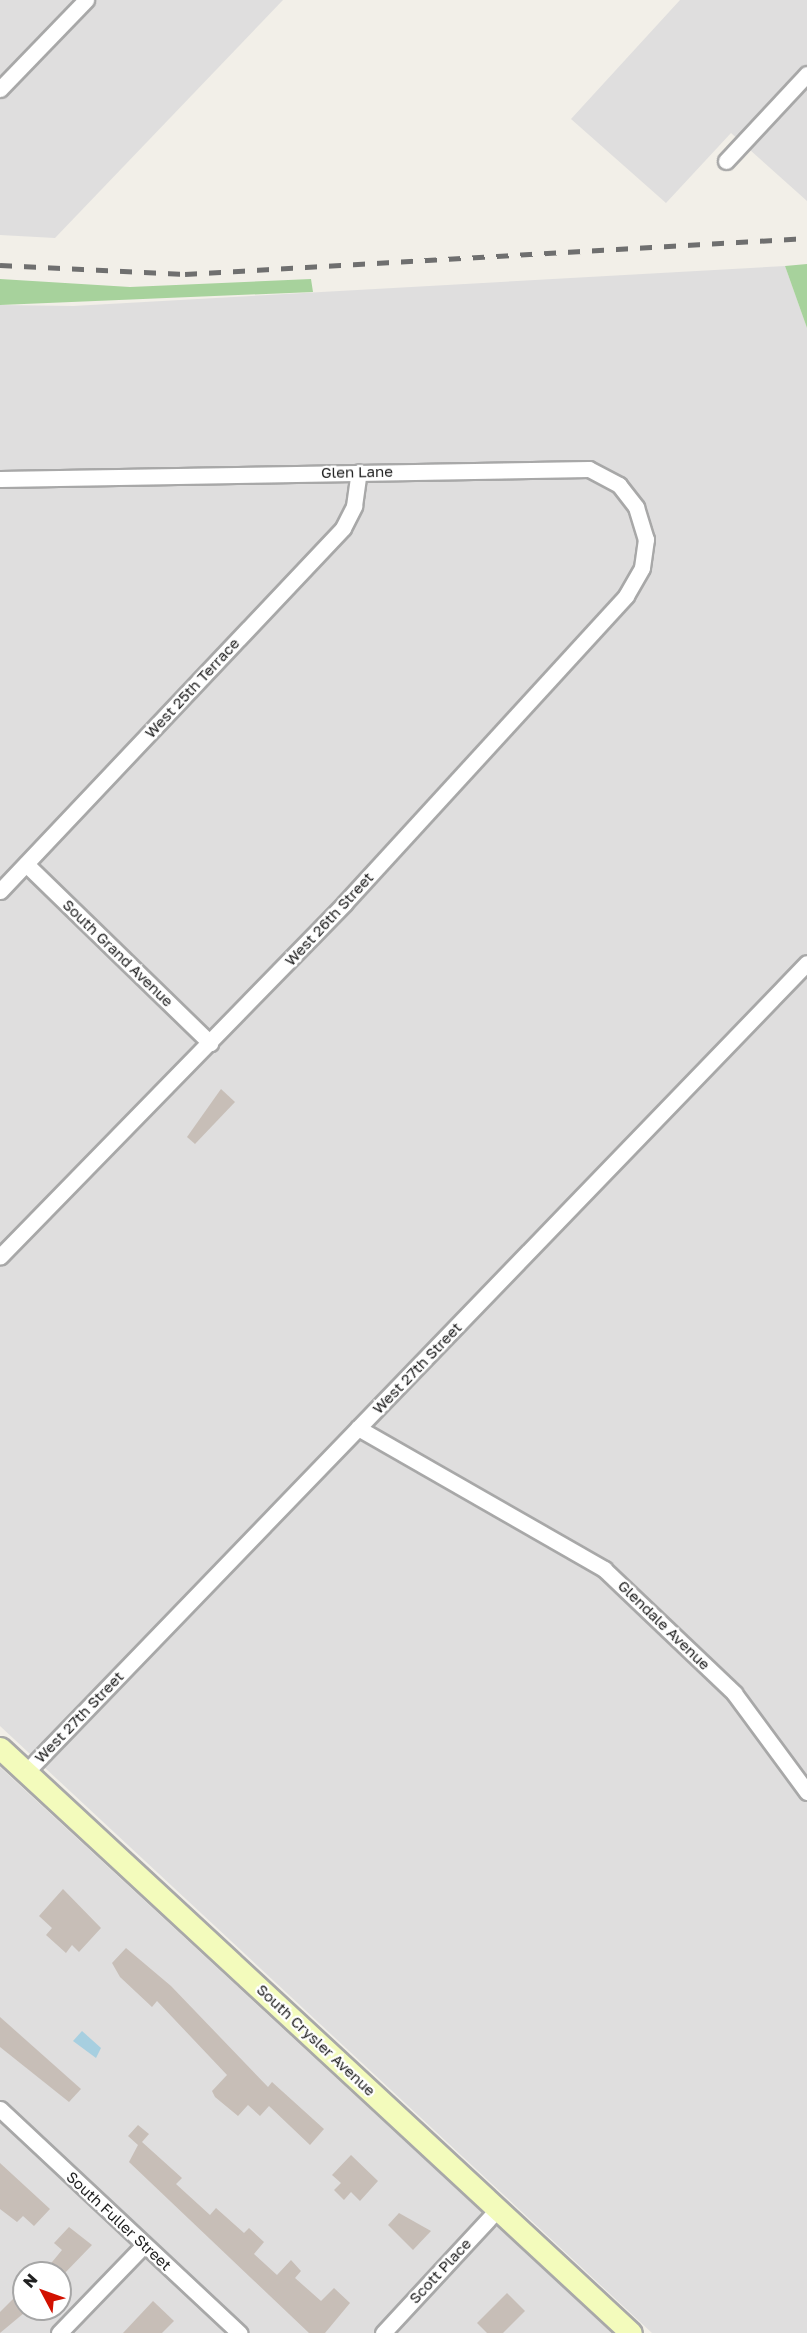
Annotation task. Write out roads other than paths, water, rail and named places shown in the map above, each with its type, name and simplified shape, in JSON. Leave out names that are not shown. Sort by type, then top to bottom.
[{"type":"main road","name":"South Crysler Avenue","points":[[0,1748],[631,2333]]},
{"type":"street","points":[[0,89],[86,0]]},
{"type":"street","points":[[726,161],[807,74]]},
{"type":"street","name":"Glen Lane","points":[[0,479],[589,469],[619,485],[636,507],[646,540],[642,568]]},
{"type":"street","name":"West 25th Terrace","points":[[0,891],[343,528],[354,506],[358,472]]},
{"type":"street","name":"West 26th Street","points":[[0,1257],[210,1043],[618,605],[642,568]]},
{"type":"street","name":"South Grand Avenue","points":[[26,864],[210,1043]]},
{"type":"street","name":"West 27th Street","points":[[26,1772],[807,963]]},
{"type":"street","name":"Glendale Avenue","points":[[358,1428],[604,1569],[734,1694],[807,1792]]},
{"type":"street","name":"South Fuller Street","points":[[0,2109],[238,2333]]},
{"type":"street","name":"Scott Place","points":[[383,2333],[498,2209]]},
{"type":"street","points":[[59,2333],[144,2245]]},
{"type":"water","points":[[82,2031],[101,2048],[96,2058],[73,2041]]},
{"type":"railway","points":[[0,265],[185,274],[807,238]]}]
